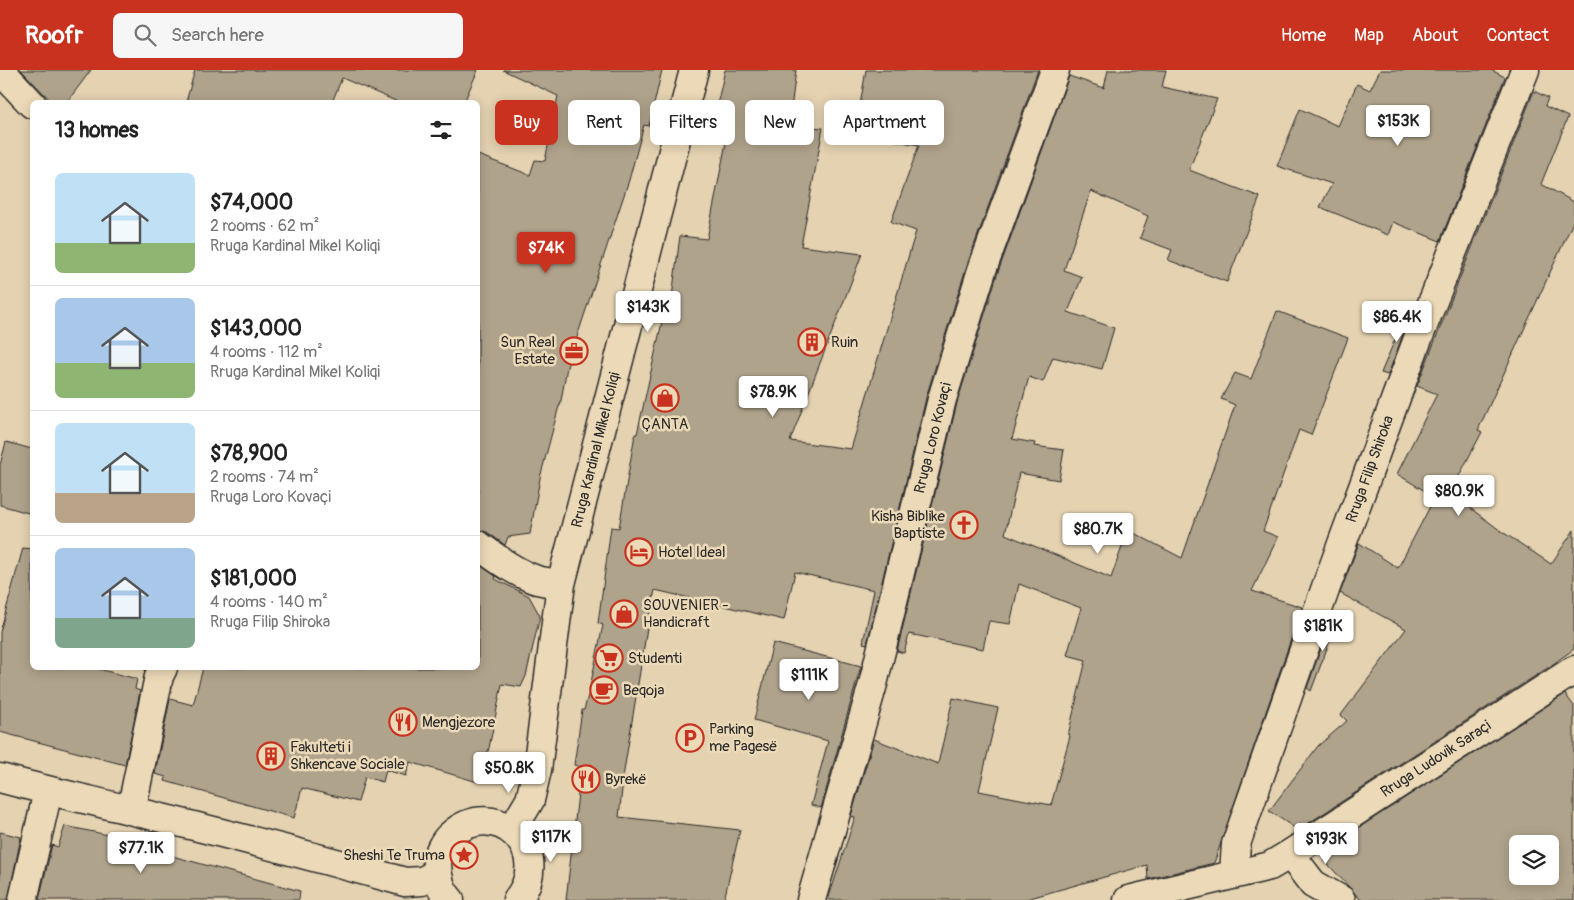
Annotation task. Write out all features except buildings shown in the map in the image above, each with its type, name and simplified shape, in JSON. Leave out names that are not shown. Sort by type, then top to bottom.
[{"type":"street","points":[[0,70],[30,102]]},
{"type":"street","name":"Rruga Kardinal Mikel Koliqi","points":[[512,830],[530,800],[538,770],[561,584],[694,70]]},
{"type":"street","name":"Rruga Loro Kovaçi","points":[[811,900],[873,684],[942,399],[982,270],[1055,70]]},
{"type":"street","name":"Rruga Filip Shiroka","points":[[1234,874],[1236,844],[1326,587],[1417,341],[1524,70]]},
{"type":"street","points":[[480,547],[519,572],[537,580],[561,584]]},
{"type":"street","points":[[132,810],[159,676],[162,670]]},
{"type":"street","name":"Rruga Ludovik Saraçi","points":[[1128,900],[1270,866],[1574,670]]},
{"type":"street","points":[[0,778],[48,792],[132,810],[281,848],[405,882],[422,881],[437,874]]},
{"type":"street","points":[[22,900],[48,792]]},
{"type":"street","points":[[450,900],[444,894],[437,874],[438,856],[446,840],[460,827],[477,822],[496,822],[512,830],[524,843],[530,858],[530,875],[524,890],[517,900]]},
{"type":"street","points":[[1290,854],[1313,884],[1341,900]]},
{"type":"place","name":"Ruin","points":[[812,342]]},
{"type":"place","name":"Sun Real Estate","points":[[574,351]]},
{"type":"place","name":"ÇANTA","points":[[665,398]]},
{"type":"place","name":"Kisha Biblike Baptiste","points":[[964,525]]},
{"type":"place","name":"Hotel Ideal","points":[[639,552]]},
{"type":"place","name":"SOUVENIER - Handicraft","points":[[624,614]]},
{"type":"place","name":"Studenti","points":[[609,658]]},
{"type":"place","name":"Beqoja","points":[[604,690]]},
{"type":"place","name":"Mengjezore","points":[[403,722]]},
{"type":"place","name":"Parking me Pagesë","points":[[690,738]]},
{"type":"place","name":"Fakulteti i Shkencave Sociale","points":[[271,756]]},
{"type":"place","name":"Byrekë","points":[[586,779]]},
{"type":"place","name":"Sheshi Te Truma","points":[[464,855]]}]
